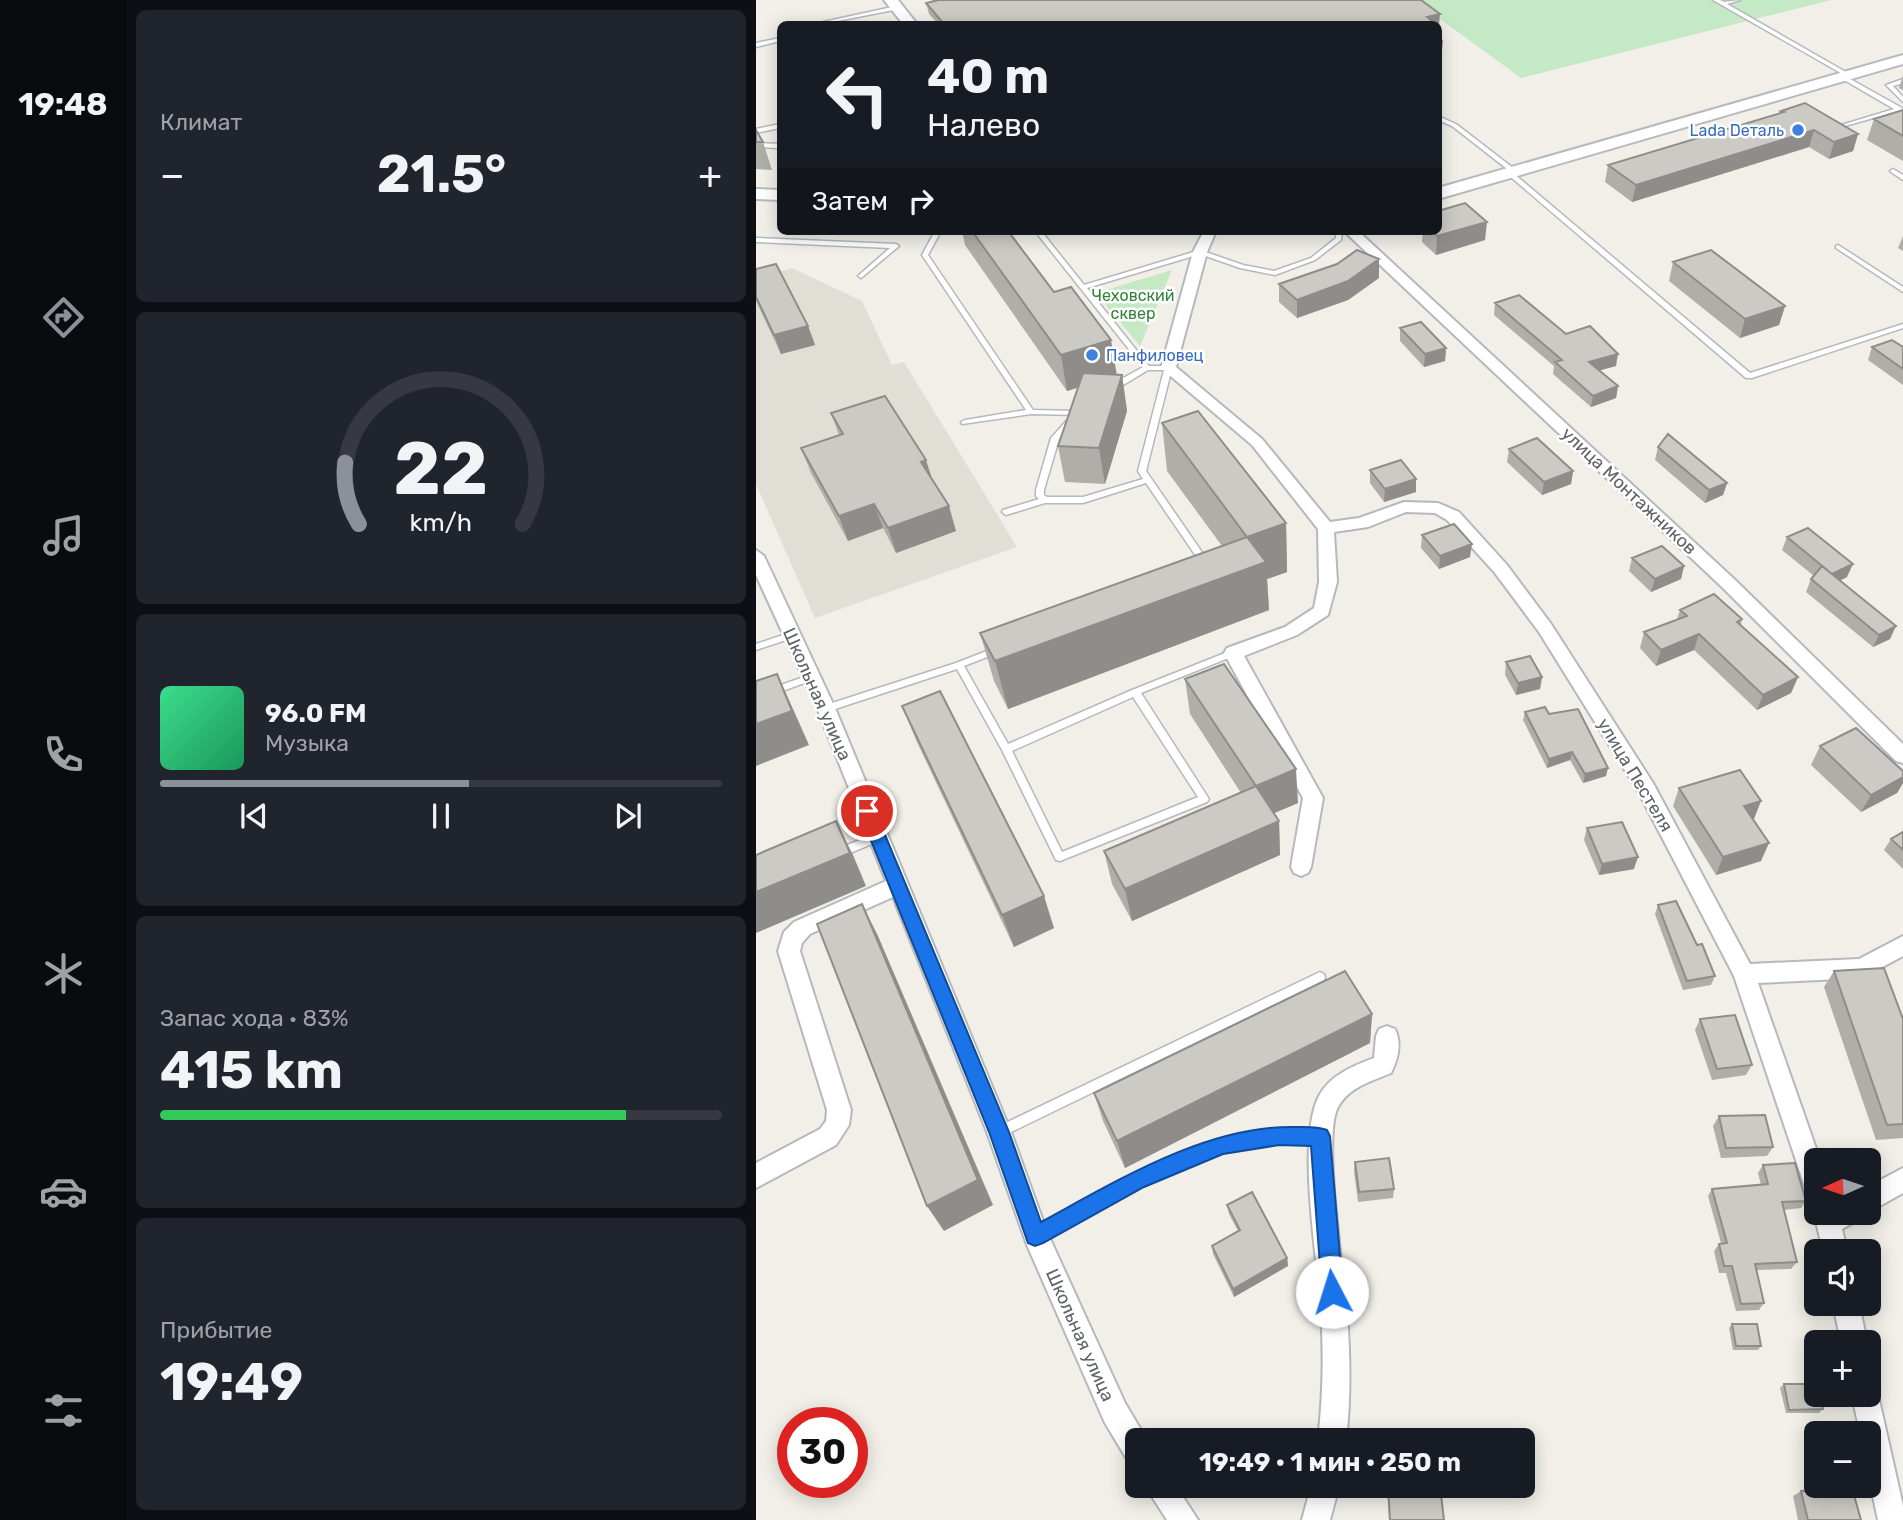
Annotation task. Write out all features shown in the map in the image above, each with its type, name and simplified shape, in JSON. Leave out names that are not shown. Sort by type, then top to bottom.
[{"type":"main road","points":[[894,4],[908,21]]},
{"type":"main road","points":[[1442,193],[1903,58]]},
{"type":"main road","points":[[757,196],[777,195]]},
{"type":"street","points":[[1208,235],[1200,252],[1168,368],[1257,442],[1326,528],[1328,582],[1322,611],[1291,631],[1233,653],[1313,798],[1301,867]]},
{"type":"street","name":"улица Монтажников","points":[[1354,235],[1728,583],[1903,756]]},
{"type":"street","name":"улица Пестеля","points":[[1326,528],[1362,523],[1404,507],[1438,508],[1453,516],[1501,569],[1545,628],[1646,788],[1744,974],[1804,1149]]},
{"type":"street","name":"Школьная улица","points":[[756,556],[761,581],[812,677],[999,1132],[1035,1236],[1115,1413],[1125,1430]]},
{"type":"street","points":[[756,1176],[828,1137],[837,1125],[839,1110],[789,951],[792,939],[802,928],[897,886]]},
{"type":"street","points":[[1744,974],[1861,968],[1903,945]]},
{"type":"street","points":[[1333,1428],[1335,1388],[1332,1292],[1320,1136],[1327,1104],[1346,1082],[1358,1074],[1383,1066],[1387,1055],[1387,1036]]},
{"type":"street","points":[[1881,1193],[1903,1180]]},
{"type":"street","points":[[1868,1407],[1892,1520]]},
{"type":"street","points":[[1168,1498],[1184,1520]]},
{"type":"street","points":[[1317,1520],[1322,1498]]},
{"type":"lane","points":[[1719,2],[1737,0]]},
{"type":"lane","points":[[1719,2],[1901,110]]},
{"type":"lane","points":[[829,21],[894,4]]},
{"type":"lane","points":[[756,45],[777,41]]},
{"type":"lane","points":[[1903,81],[1889,85],[1903,100]]},
{"type":"lane","points":[[1840,127],[1901,110]]},
{"type":"lane","points":[[1442,120],[1454,125],[1512,173],[1749,376],[1903,326]]},
{"type":"lane","points":[[756,131],[777,127]]},
{"type":"lane","points":[[756,145],[777,146]]},
{"type":"lane","points":[[1892,171],[1903,178]]},
{"type":"lane","points":[[936,235],[925,255],[1031,412]]},
{"type":"lane","points":[[1041,235],[1147,368]]},
{"type":"lane","points":[[1083,287],[1200,252],[1241,267],[1275,273],[1312,259],[1339,239],[1339,235]]},
{"type":"lane","points":[[756,240],[896,246],[861,276]]},
{"type":"lane","points":[[1838,247],[1903,290]]},
{"type":"lane","points":[[1108,391],[1147,368],[1168,368],[1142,471],[1210,569],[1198,574]]},
{"type":"lane","points":[[1045,500],[1040,496],[1040,490],[1055,438],[1084,405]]},
{"type":"lane","points":[[965,422],[1031,412],[1077,413]]},
{"type":"lane","points":[[1006,512],[1045,500],[1083,500],[1148,480]]},
{"type":"lane","points":[[756,647],[792,635]]},
{"type":"lane","points":[[825,708],[1010,646]]},
{"type":"lane","points":[[1006,749],[1135,692],[1233,653]]},
{"type":"lane","points":[[959,665],[1006,749],[1060,857],[1204,799],[1135,692]]},
{"type":"lane","points":[[756,698],[812,677]]},
{"type":"lane","points":[[833,856],[877,837]]},
{"type":"lane","points":[[999,1132],[1320,976]]},
{"type":"lane","points":[[1035,1236],[1137,1181],[1223,1145],[1279,1136],[1320,1136]]},
{"type":"shaded area","points":[[792,268],[862,301],[892,365],[904,362],[1017,547],[815,618],[756,484],[756,279]]},
{"type":"green space","points":[[1414,0],[1831,0],[1521,78]]},
{"type":"green space","name":"Чеховский сквер","points":[[1172,270],[1140,346],[1096,293]]},
{"type":"building","points":[[939,0],[1421,0],[1440,14],[1427,17],[1432,21],[941,21],[926,3]]},
{"type":"building","points":[[1805,103],[1858,134],[1834,142],[1814,130],[1636,185],[1608,165],[1784,112],[1781,111]]},
{"type":"building","points":[[1903,110],[1903,136],[1874,119]]},
{"type":"building","points":[[756,130],[763,142],[756,142]]},
{"type":"building","points":[[1465,203],[1487,222],[1442,235],[1442,210]]},
{"type":"building","points":[[975,235],[1011,235],[1054,292],[1071,287],[1111,340],[1061,355]]},
{"type":"building","points":[[1357,250],[1379,259],[1348,281],[1297,300],[1279,284],[1337,264]]},
{"type":"building","points":[[1711,250],[1785,306],[1745,319],[1673,262]]},
{"type":"building","points":[[776,264],[808,326],[774,335],[756,297],[756,269]]},
{"type":"building","points":[[1519,295],[1566,334],[1590,326],[1618,354],[1589,362],[1618,386],[1593,396],[1555,362],[1562,360],[1495,303]]},
{"type":"building","points":[[1421,322],[1446,348],[1425,354],[1400,328]]},
{"type":"building","points":[[1892,340],[1903,347],[1903,369],[1872,347]]},
{"type":"building","points":[[1083,373],[1122,375],[1099,448],[1058,446]]},
{"type":"building","points":[[885,396],[926,460],[921,462],[949,506],[888,528],[874,504],[839,516],[801,448],[843,434],[831,413]]},
{"type":"building","points":[[1198,411],[1286,523],[1247,537],[1162,423]]},
{"type":"building","points":[[1668,434],[1727,483],[1709,490],[1658,447]]},
{"type":"building","points":[[1537,438],[1573,471],[1544,482],[1509,449]]},
{"type":"building","points":[[1401,460],[1416,479],[1385,489],[1370,470]]},
{"type":"building","points":[[1454,524],[1472,544],[1440,556],[1422,535]]},
{"type":"building","points":[[1808,528],[1853,564],[1832,574],[1787,537]]},
{"type":"building","points":[[1247,537],[1266,562],[995,661],[980,633]]},
{"type":"building","points":[[1662,546],[1684,566],[1655,579],[1632,558]]},
{"type":"building","points":[[1822,566],[1896,626],[1879,635],[1811,579]]},
{"type":"building","points":[[1714,594],[1742,619],[1737,622],[1798,677],[1763,695],[1699,634],[1661,650],[1644,632],[1687,616],[1680,610]]},
{"type":"building","points":[[1530,656],[1542,677],[1518,683],[1506,662]]},
{"type":"building","points":[[1224,664],[1296,769],[1256,786],[1185,679]]},
{"type":"building","points":[[777,674],[792,711],[756,724],[756,681]]},
{"type":"building","points":[[940,691],[1044,896],[1002,915],[902,706]]},
{"type":"building","points":[[1545,707],[1549,714],[1578,709],[1608,768],[1585,774],[1572,752],[1549,759],[1525,712]]},
{"type":"building","points":[[1856,728],[1903,771],[1903,777],[1871,795],[1820,746]]},
{"type":"building","points":[[1740,770],[1761,801],[1744,806],[1769,843],[1723,857],[1679,788]]},
{"type":"building","points":[[1256,786],[1279,821],[1125,889],[1104,851]]},
{"type":"building","points":[[836,821],[850,853],[756,892],[756,855]]},
{"type":"building","points":[[1622,822],[1638,857],[1602,864],[1587,828]]},
{"type":"building","points":[[1903,832],[1903,850],[1891,839]]},
{"type":"building","points":[[1676,901],[1697,945],[1702,944],[1715,976],[1687,981],[1658,905]]},
{"type":"building","points":[[862,904],[978,1180],[927,1206],[817,924]]},
{"type":"building","points":[[1884,968],[1903,1019],[1903,1124],[1887,1125],[1834,971]]},
{"type":"building","points":[[1345,971],[1372,1014],[1117,1141],[1094,1093]]},
{"type":"building","points":[[1735,1015],[1752,1065],[1717,1069],[1700,1019]]},
{"type":"building","points":[[1765,1115],[1773,1147],[1726,1148],[1719,1116]]},
{"type":"building","points":[[1389,1158],[1394,1189],[1359,1192],[1355,1162]]},
{"type":"building","points":[[1795,1163],[1804,1201],[1782,1202],[1797,1262],[1755,1264],[1764,1303],[1741,1304],[1732,1266],[1724,1266],[1719,1244],[1727,1243],[1712,1189],[1768,1184],[1763,1165]]},
{"type":"building","points":[[1252,1192],[1287,1258],[1233,1289],[1212,1246],[1240,1230],[1227,1205]]},
{"type":"building","points":[[1732,1324],[1757,1324],[1761,1346],[1736,1346]]},
{"type":"building","points":[[1784,1384],[1804,1384],[1804,1407],[1823,1409],[1789,1410]]},
{"type":"building","points":[[1801,1491],[1804,1491],[1804,1498],[1855,1498],[1861,1520],[1808,1520]]},
{"type":"building","points":[[1389,1498],[1441,1498],[1444,1520],[1390,1520]]},
{"type":"place","name":"Lada Dеталь","points":[[1798,130]]},
{"type":"place","name":"Панфиловец","points":[[1092,355]]},
{"type":"route","points":[[867,811],[999,1132],[1035,1236],[1137,1181],[1223,1145],[1279,1136],[1320,1136],[1332,1292]]}]
